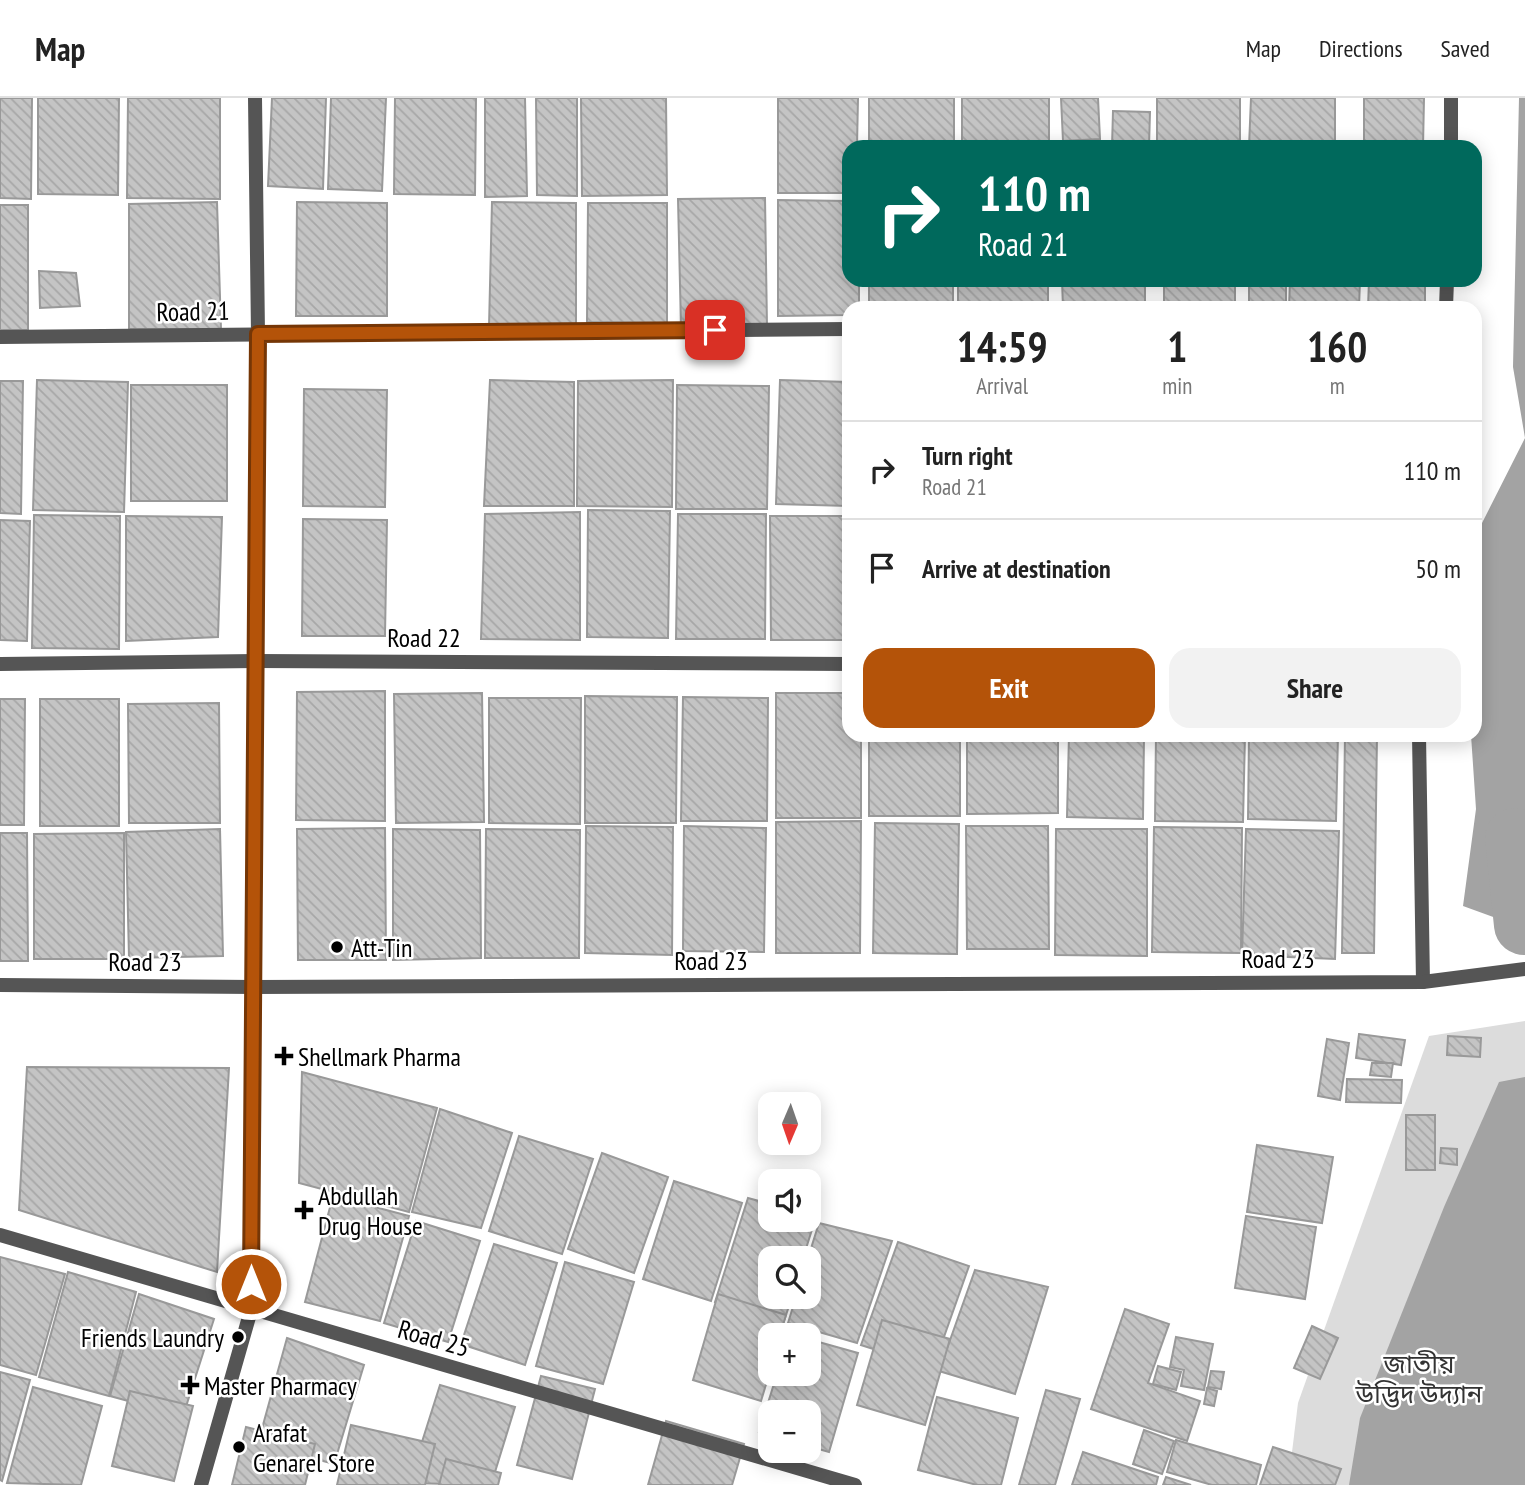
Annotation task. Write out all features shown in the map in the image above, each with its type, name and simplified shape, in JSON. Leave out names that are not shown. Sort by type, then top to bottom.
[{"type":"street","points":[[201,1485],[251,1310],[258,334],[255,98]]},
{"type":"street","points":[[1451,98],[1451,140]]},
{"type":"street","name":"Road 21","points":[[0,337],[842,329]]},
{"type":"street","name":"Road 22","points":[[0,664],[256,661],[842,664]]},
{"type":"street","points":[[1419,742],[1423,982]]},
{"type":"street","name":"Road 23","points":[[0,985],[254,987],[1423,982],[1525,969]]},
{"type":"street","name":"Road 25","points":[[0,1236],[855,1485]]},
{"type":"green space","name":"জাতীয় উদ্ভিদ উদ্যান","points":[[1525,1021],[1525,1485],[1288,1485],[1298,1403],[1429,1036]]},
{"type":"shaded area","points":[[1519,98],[1525,98],[1525,438],[1513,367]]},
{"type":"shaded area","points":[[1525,438],[1525,918],[1496,918],[1463,906],[1476,809],[1471,742],[1482,742],[1482,523]]},
{"type":"shaded area","points":[[1525,1077],[1525,1485],[1349,1485],[1360,1418],[1444,1207],[1499,1082]]},
{"type":"building","points":[[0,98],[32,98],[31,199],[0,198]]},
{"type":"building","points":[[38,98],[119,98],[118,195],[38,194]]},
{"type":"building","points":[[128,98],[220,98],[220,199],[127,198]]},
{"type":"building","points":[[272,98],[326,98],[323,189],[268,186]]},
{"type":"building","points":[[331,98],[386,98],[382,191],[328,189]]},
{"type":"building","points":[[395,98],[476,98],[475,195],[394,194]]},
{"type":"building","points":[[485,98],[525,98],[527,196],[485,197]]},
{"type":"building","points":[[536,98],[577,98],[577,196],[537,195]]},
{"type":"building","points":[[581,98],[666,98],[667,195],[582,196]]},
{"type":"building","points":[[778,98],[858,98],[857,140],[842,140],[842,193],[778,193]]},
{"type":"building","points":[[869,98],[954,98],[954,140],[869,140]]},
{"type":"building","points":[[962,98],[1049,98],[1049,140],[962,140]]},
{"type":"building","points":[[1061,98],[1098,98],[1100,139],[1063,140]]},
{"type":"building","points":[[1157,98],[1240,98],[1240,140],[1157,140]]},
{"type":"building","points":[[1251,98],[1335,98],[1335,140],[1249,140]]},
{"type":"building","points":[[1364,98],[1424,98],[1423,140],[1364,140]]},
{"type":"building","points":[[1113,111],[1150,112],[1149,140],[1112,140]]},
{"type":"building","points":[[765,198],[767,326],[681,328],[678,199]]},
{"type":"building","points":[[778,200],[842,201],[842,287],[859,287],[859,301],[842,301],[842,315],[778,316]]},
{"type":"building","points":[[217,202],[221,329],[129,329],[129,204]]},
{"type":"building","points":[[297,202],[387,203],[387,316],[296,316]]},
{"type":"building","points":[[492,202],[576,203],[576,329],[489,327]]},
{"type":"building","points":[[588,203],[667,203],[667,323],[587,322]]},
{"type":"building","points":[[0,205],[28,205],[28,330],[0,330]]},
{"type":"building","points":[[39,271],[76,273],[80,306],[40,308]]},
{"type":"building","points":[[869,287],[953,287],[953,301],[869,301]]},
{"type":"building","points":[[958,287],[1048,287],[1048,301],[958,301]]},
{"type":"building","points":[[1062,287],[1145,287],[1145,301],[1063,301]]},
{"type":"building","points":[[1164,287],[1235,287],[1235,301],[1164,301]]},
{"type":"building","points":[[1249,287],[1286,287],[1286,301],[1249,301]]},
{"type":"building","points":[[1290,287],[1360,287],[1359,301],[1289,301]]},
{"type":"building","points":[[1369,287],[1425,287],[1425,301],[1368,301]]},
{"type":"building","points":[[37,380],[128,382],[124,512],[33,510]]},
{"type":"building","points":[[490,380],[574,382],[574,506],[484,506]]},
{"type":"building","points":[[673,380],[672,507],[577,506],[578,381]]},
{"type":"building","points":[[780,380],[842,382],[842,506],[776,504]]},
{"type":"building","points":[[0,381],[23,381],[21,514],[0,513]]},
{"type":"building","points":[[131,385],[227,385],[227,501],[131,501]]},
{"type":"building","points":[[677,385],[769,386],[767,509],[676,509]]},
{"type":"building","points":[[304,389],[387,390],[385,507],[303,506]]},
{"type":"building","points":[[588,510],[670,511],[668,638],[587,637]]},
{"type":"building","points":[[580,512],[580,640],[481,639],[485,514]]},
{"type":"building","points":[[678,514],[766,514],[765,639],[676,639]]},
{"type":"building","points":[[34,515],[120,516],[119,649],[32,648]]},
{"type":"building","points":[[126,516],[222,517],[218,637],[126,641]]},
{"type":"building","points":[[770,516],[842,516],[842,640],[771,640]]},
{"type":"building","points":[[303,519],[387,520],[385,636],[302,636]]},
{"type":"building","points":[[0,520],[30,521],[27,641],[0,640]]},
{"type":"building","points":[[385,691],[385,821],[296,820],[297,692]]},
{"type":"building","points":[[482,693],[484,822],[396,823],[394,694]]},
{"type":"building","points":[[776,693],[842,693],[842,742],[861,742],[861,818],[776,818]]},
{"type":"building","points":[[585,696],[677,697],[676,823],[585,823]]},
{"type":"building","points":[[683,697],[768,698],[767,821],[681,821]]},
{"type":"building","points":[[489,698],[581,698],[580,824],[489,823]]},
{"type":"building","points":[[0,699],[25,699],[24,825],[0,825]]},
{"type":"building","points":[[40,699],[119,699],[119,826],[40,826]]},
{"type":"building","points":[[219,703],[220,823],[129,823],[128,704]]},
{"type":"building","points":[[869,742],[960,742],[960,816],[869,816]]},
{"type":"building","points":[[967,742],[1058,742],[1058,813],[967,814]]},
{"type":"building","points":[[1069,742],[1144,742],[1143,819],[1067,817]]},
{"type":"building","points":[[1156,742],[1245,742],[1243,822],[1155,821]]},
{"type":"building","points":[[1249,742],[1338,742],[1336,821],[1248,819]]},
{"type":"building","points":[[1345,742],[1377,742],[1374,953],[1342,953]]},
{"type":"building","points":[[861,821],[860,953],[776,953],[776,822]]},
{"type":"building","points":[[875,823],[959,824],[957,954],[873,953]]},
{"type":"building","points":[[586,826],[673,827],[672,955],[585,953]]},
{"type":"building","points":[[684,826],[766,828],[764,952],[683,951]]},
{"type":"building","points":[[966,826],[1048,826],[1049,949],[967,949]]},
{"type":"building","points":[[1154,827],[1242,828],[1241,953],[1152,952]]},
{"type":"building","points":[[385,828],[386,960],[298,960],[297,829]]},
{"type":"building","points":[[220,829],[223,956],[129,958],[126,832]]},
{"type":"building","points":[[393,829],[480,830],[481,958],[393,960]]},
{"type":"building","points":[[486,829],[580,830],[579,958],[485,958]]},
{"type":"building","points":[[1056,829],[1147,829],[1147,956],[1055,955]]},
{"type":"building","points":[[1246,829],[1339,831],[1335,959],[1242,955]]},
{"type":"building","points":[[0,833],[27,833],[28,961],[0,961]]},
{"type":"building","points":[[124,833],[124,959],[34,959],[34,834]]},
{"type":"building","points":[[1359,1034],[1405,1040],[1401,1065],[1356,1058]]},
{"type":"building","points":[[1448,1036],[1481,1038],[1480,1057],[1447,1055]]},
{"type":"building","points":[[1327,1039],[1349,1043],[1340,1100],[1318,1096]]},
{"type":"building","points":[[1372,1063],[1393,1063],[1391,1077],[1370,1075]]},
{"type":"building","points":[[27,1067],[229,1068],[217,1272],[19,1210]]},
{"type":"building","points":[[302,1072],[437,1108],[409,1212],[299,1183]]},
{"type":"building","points":[[1347,1079],[1402,1080],[1401,1103],[1346,1102]]},
{"type":"building","points":[[440,1109],[512,1133],[481,1228],[412,1212]]},
{"type":"building","points":[[1406,1115],[1435,1115],[1435,1170],[1406,1170]]},
{"type":"building","points":[[519,1136],[593,1159],[562,1254],[489,1231]]},
{"type":"building","points":[[1257,1145],[1333,1157],[1322,1223],[1247,1212]]},
{"type":"building","points":[[1441,1148],[1457,1149],[1457,1165],[1440,1163]]},
{"type":"building","points":[[602,1153],[668,1177],[634,1273],[568,1249]]},
{"type":"building","points":[[674,1181],[742,1203],[711,1301],[643,1279]]},
{"type":"building","points":[[333,1196],[409,1216],[380,1321],[305,1302]]},
{"type":"building","points":[[748,1198],[758,1201],[758,1232],[811,1232],[807,1246],[758,1246],[758,1309],[788,1309],[783,1323],[715,1302]]},
{"type":"building","points":[[1246,1216],[1316,1227],[1305,1299],[1235,1288]]},
{"type":"building","points":[[416,1221],[480,1241],[448,1342],[384,1323]]},
{"type":"building","points":[[821,1223],[892,1241],[857,1343],[821,1333],[821,1323],[788,1323],[792,1309],[821,1309],[821,1246],[812,1246],[816,1232],[821,1232]]},
{"type":"building","points":[[898,1242],[969,1266],[933,1368],[861,1345]]},
{"type":"building","points":[[494,1244],[557,1263],[525,1365],[461,1344]]},
{"type":"building","points":[[0,1257],[65,1274],[36,1375],[0,1365]]},
{"type":"building","points":[[565,1262],[634,1282],[603,1384],[536,1366]]},
{"type":"building","points":[[975,1270],[1048,1287],[1015,1394],[939,1371]]},
{"type":"building","points":[[68,1272],[136,1292],[109,1396],[39,1377]]},
{"type":"building","points":[[139,1294],[214,1319],[183,1416],[110,1396]]},
{"type":"building","points":[[718,1294],[758,1306],[758,1309],[786,1315],[784,1323],[758,1323],[758,1386],[766,1386],[761,1400],[693,1380]]},
{"type":"building","points":[[1125,1309],[1169,1324],[1148,1383],[1200,1401],[1187,1441],[1091,1409]]},
{"type":"building","points":[[882,1320],[950,1339],[925,1425],[857,1405]]},
{"type":"building","points":[[1312,1326],[1338,1338],[1320,1379],[1294,1368]]},
{"type":"building","points":[[1176,1337],[1213,1344],[1204,1390],[1181,1386],[1184,1370],[1170,1367]]},
{"type":"building","points":[[287,1338],[364,1365],[334,1464],[258,1443]]},
{"type":"building","points":[[821,1343],[858,1353],[829,1452],[821,1450],[821,1400],[769,1400],[773,1386],[821,1386]]},
{"type":"building","points":[[1158,1366],[1181,1372],[1176,1390],[1153,1384]]},
{"type":"building","points":[[1211,1371],[1224,1372],[1221,1389],[1208,1387]]},
{"type":"building","points":[[0,1372],[30,1380],[2,1481],[0,1480]]},
{"type":"building","points":[[541,1376],[595,1389],[572,1479],[517,1465]]},
{"type":"building","points":[[440,1385],[515,1407],[491,1485],[409,1483]]},
{"type":"building","points":[[33,1387],[102,1406],[81,1485],[7,1483]]},
{"type":"building","points":[[1207,1388],[1217,1391],[1214,1406],[1204,1404]]},
{"type":"building","points":[[1046,1390],[1080,1399],[1055,1485],[1019,1485]]},
{"type":"building","points":[[130,1391],[193,1406],[174,1481],[112,1466]]},
{"type":"building","points":[[937,1397],[1018,1418],[1001,1485],[977,1485],[918,1470]]},
{"type":"building","points":[[666,1421],[744,1444],[732,1485],[648,1485]]},
{"type":"building","points":[[351,1425],[435,1444],[425,1485],[337,1485]]},
{"type":"building","points":[[246,1427],[315,1444],[305,1485],[232,1485]]},
{"type":"building","points":[[1144,1430],[1174,1441],[1162,1474],[1133,1464]]},
{"type":"building","points":[[1176,1440],[1261,1465],[1256,1485],[1212,1485],[1167,1472]]},
{"type":"building","points":[[1273,1447],[1341,1469],[1335,1485],[1260,1485]]},
{"type":"building","points":[[1083,1452],[1158,1477],[1156,1485],[1072,1485]]},
{"type":"building","points":[[446,1459],[501,1473],[498,1485],[439,1485]]},
{"type":"building","points":[[1166,1477],[1191,1485],[1163,1485]]},
{"type":"waterway","points":[[1515,838],[1524,925]]},
{"type":"place","name":"Att-Tin","points":[[337,947]]},
{"type":"place","name":"Shellmark Pharma","points":[[284,1056]]},
{"type":"place","name":"Abdullah Drug House","points":[[304,1210]]},
{"type":"place","name":"Friends Laundry","points":[[238,1337]]},
{"type":"place","name":"Master Pharmacy","points":[[190,1385]]},
{"type":"place","name":"Arafat Genarel Store","points":[[239,1447]]},
{"type":"route","points":[[251,1284],[258,334],[715,330]]}]
